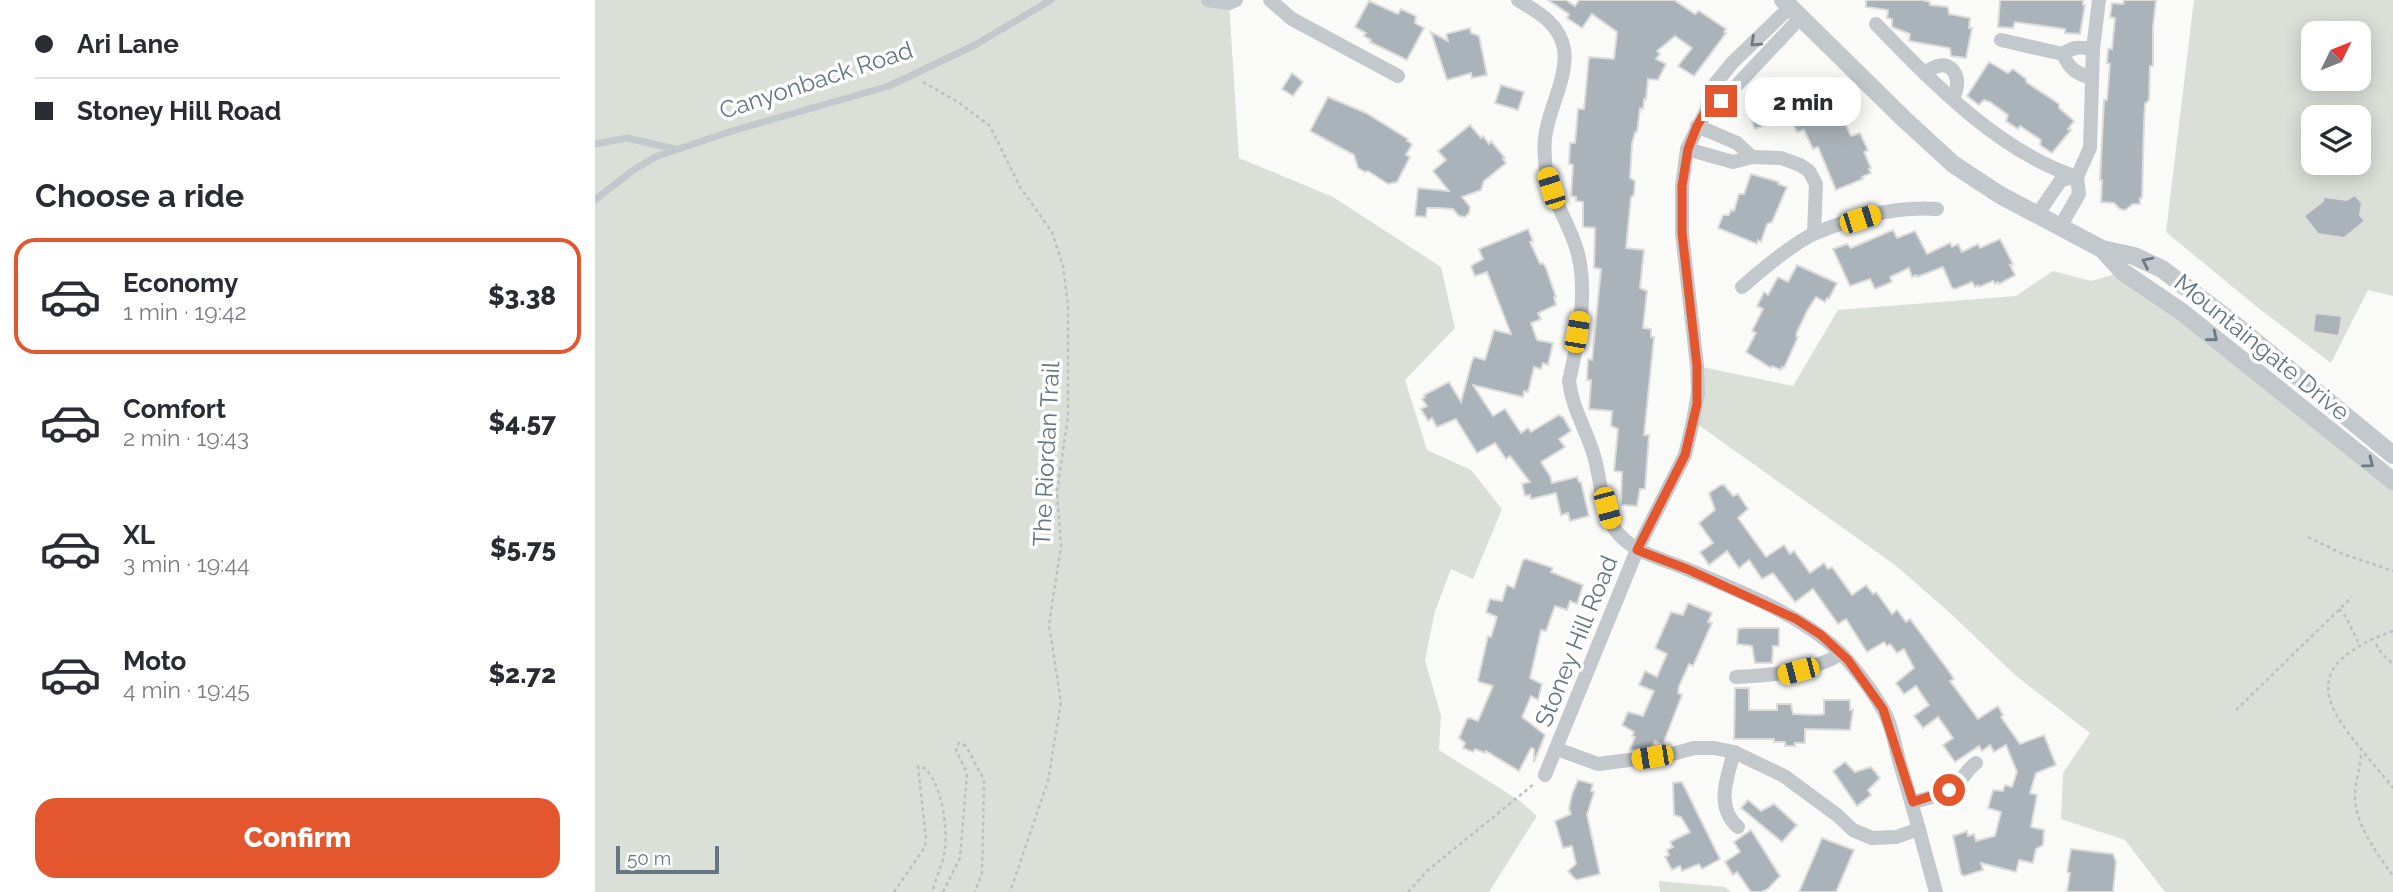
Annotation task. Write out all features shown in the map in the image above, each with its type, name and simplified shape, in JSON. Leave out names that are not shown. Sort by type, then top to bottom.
[{"type":"street","points":[[1208,0],[1229,3],[1236,0]]},
{"type":"street","points":[[1270,0],[1292,19],[1398,76]]},
{"type":"street","points":[[1518,0],[1550,21],[1560,36],[1564,49],[1562,72],[1547,126],[1545,171],[1578,254],[1583,284],[1582,305],[1569,381],[1570,392],[1573,406],[1590,441],[1611,522],[1621,537],[1637,550],[1687,569],[1796,619],[1821,635],[1841,654],[1883,709],[1913,802],[1936,892]]},
{"type":"street","points":[[2060,227],[2079,194],[2077,177],[2090,148],[2092,78],[2099,0]]},
{"type":"street","name":"Stoney Hill Road","points":[[1545,775],[1637,550],[1685,455],[1698,393],[1692,305],[1682,233],[1682,186],[1688,149],[1707,109],[1709,91],[1733,62],[1791,8]]},
{"type":"street","name":"Stoney Hill Road","points":[[1707,109],[1721,101],[1746,74],[1791,8]]},
{"type":"street","name":"Mountaingate Drive","points":[[1791,8],[1953,164],[2000,195],[2102,249],[2134,256],[2162,269],[2220,313],[2393,455]]},
{"type":"street","points":[[1876,24],[1925,74],[1985,125],[2031,156],[2077,177]]},
{"type":"street","points":[[2001,40],[2063,54],[2077,47],[2094,50]]},
{"type":"street","points":[[2063,54],[2069,67],[2078,74],[2092,78]]},
{"type":"street","points":[[1733,62],[1746,74]]},
{"type":"street","points":[[1925,74],[1942,65],[1950,68],[1958,79],[1953,99]]},
{"type":"street","points":[[1697,126],[1737,143],[1752,157]]},
{"type":"street","points":[[1688,149],[1733,162],[1752,157],[1781,158],[1800,165],[1809,171],[1816,184],[1814,233]]},
{"type":"street","points":[[2037,215],[2061,180],[2077,177]]},
{"type":"street","points":[[1742,287],[1814,233],[1882,212],[1937,209]]},
{"type":"street","name":"Mountaingate Drive","points":[[2102,249],[2123,272],[2182,312],[2393,481]]},
{"type":"street","points":[[1736,677],[1781,675],[1814,666],[1841,654]]},
{"type":"street","points":[[1557,749],[1598,764],[1714,747],[1734,752],[1784,776],[1853,830],[1872,838],[1896,837],[1919,829]]},
{"type":"street","points":[[1734,752],[1725,785],[1724,801],[1731,820],[1738,827]]},
{"type":"street","points":[[1913,802],[1949,790],[1959,783],[1976,763]]},
{"type":"lane","name":"Canyonback Road","points":[[595,200],[655,157],[876,90],[913,76],[975,45],[1051,0]]},
{"type":"lane","points":[[595,144],[627,138],[676,149]]},
{"type":"path","name":"The Riordan Trail","points":[[913,76],[958,102],[990,126],[1020,187],[1052,232],[1063,266],[1068,305],[1068,417],[1057,492],[1061,546],[1049,625],[1061,702],[1048,781],[1010,892]]},
{"type":"path","points":[[2308,537],[2343,554],[2393,571]]},
{"type":"path","points":[[2235,710],[2352,597]]},
{"type":"path","points":[[2339,610],[2346,617],[2359,645]]},
{"type":"path","points":[[2393,631],[2349,651],[2333,668],[2326,690],[2335,713],[2393,788]]},
{"type":"path","points":[[2377,645],[2393,664]]},
{"type":"path","points":[[943,892],[960,858],[967,773],[955,747],[963,743],[984,780],[982,873],[975,892]]},
{"type":"path","points":[[2361,755],[2354,795],[2358,812],[2367,835],[2393,876]]},
{"type":"path","points":[[894,892],[925,847],[918,767],[921,766],[931,775],[940,793],[945,843],[932,892]]},
{"type":"path","points":[[1408,892],[1441,859],[1545,775]]},
{"type":"shaded area","points":[[595,0],[1236,0],[1229,3],[1239,158],[1333,197],[1441,267],[1455,328],[1405,380],[1427,450],[1471,470],[1502,509],[1473,579],[1451,569],[1435,611],[1425,660],[1441,716],[1439,750],[1520,801],[1537,816],[1489,892],[595,892]]},
{"type":"shaded area","points":[[2194,0],[2393,0],[2393,296],[2368,290],[2331,363],[2257,307],[2166,232]]},
{"type":"shaded area","points":[[2053,271],[2091,281],[2123,272],[2393,481],[2393,892],[2165,892],[2125,840],[2061,819],[2063,773],[2090,733],[2015,675],[1895,565],[1693,421],[1697,366],[1793,386],[1838,310],[2016,296]]},
{"type":"shaded area","points":[[1659,881],[1725,887],[1731,892],[1660,892]]},
{"type":"building","points":[[1548,0],[1566,0],[1575,6],[1579,0],[1674,0],[1695,14],[1699,11],[1726,29],[1726,33],[1694,76],[1678,66],[1692,48],[1675,36],[1657,51],[1660,54],[1656,59],[1666,64],[1658,80],[1648,79],[1646,99],[1643,109],[1640,108],[1637,132],[1632,144],[1630,178],[1635,181],[1626,248],[1644,250],[1640,288],[1647,291],[1643,328],[1651,329],[1651,337],[1654,337],[1644,435],[1649,435],[1645,489],[1640,489],[1637,506],[1621,505],[1622,472],[1614,471],[1618,429],[1611,426],[1612,411],[1589,409],[1591,380],[1587,380],[1588,359],[1592,360],[1601,269],[1594,268],[1595,228],[1583,227],[1583,202],[1576,201],[1576,197],[1571,196],[1573,165],[1569,164],[1570,143],[1575,143],[1578,109],[1584,109],[1589,57],[1614,59],[1617,32],[1592,14],[1582,28],[1567,18],[1569,14]]},
{"type":"building","points":[[1866,0],[1922,0],[1930,2],[1930,5],[1948,7],[1949,14],[1970,18],[1969,28],[1972,28],[1966,58],[1951,56],[1950,48],[1909,41],[1910,34],[1892,27],[1892,19],[1887,18],[1888,10],[1866,7]]},
{"type":"building","points":[[2000,0],[2083,0],[2085,5],[2080,34],[2065,33],[2065,29],[2015,22],[2013,28],[1998,27]]},
{"type":"building","points":[[2124,0],[2156,0],[2153,66],[2150,66],[2149,100],[2145,104],[2142,198],[2140,204],[2133,204],[2125,210],[2114,203],[2101,202],[2100,180],[2104,100],[2107,100],[2110,64],[2107,63],[2108,49],[2112,49],[2115,18],[2110,17],[2112,3],[2123,4]]},
{"type":"building","points":[[1369,1],[1398,14],[1401,9],[1416,16],[1415,23],[1424,28],[1407,60],[1370,42],[1371,40],[1364,36],[1366,33],[1355,27]]},
{"type":"building","points":[[1470,28],[1471,33],[1479,36],[1487,75],[1472,78],[1471,73],[1447,80],[1431,32],[1448,41],[1446,34]]},
{"type":"building","points":[[1989,62],[2008,73],[2013,69],[2026,79],[2026,82],[2059,104],[2059,108],[2074,121],[2068,129],[2071,130],[2052,153],[2040,145],[2041,140],[2020,126],[2018,129],[2006,121],[2008,115],[1990,102],[1984,100],[1979,105],[1967,96]]},
{"type":"building","points":[[1292,73],[1303,82],[1293,96],[1282,89]]},
{"type":"building","points":[[1501,85],[1524,92],[1518,110],[1495,103]]},
{"type":"building","points":[[1328,97],[1366,113],[1408,139],[1412,144],[1406,155],[1410,157],[1397,182],[1388,184],[1358,168],[1354,155],[1310,131]]},
{"type":"building","points":[[1826,102],[1837,120],[1843,119],[1851,136],[1860,133],[1868,150],[1864,152],[1871,168],[1871,173],[1862,177],[1863,179],[1836,190],[1818,147],[1813,149],[1804,130],[1797,132],[1790,118],[1816,104],[1817,107]]},
{"type":"building","points":[[1775,110],[1780,120],[1755,129],[1751,119]]},
{"type":"building","points":[[1470,125],[1481,138],[1483,136],[1489,144],[1491,141],[1506,163],[1484,181],[1481,190],[1462,197],[1470,207],[1465,217],[1459,216],[1453,209],[1438,208],[1427,208],[1426,217],[1415,216],[1418,188],[1449,191],[1433,171],[1446,160],[1438,151]]},
{"type":"building","points":[[1751,174],[1787,187],[1772,222],[1767,224],[1761,242],[1758,240],[1757,244],[1718,228],[1723,215],[1734,211],[1739,194],[1744,194]]},
{"type":"building","points":[[2355,195],[2362,203],[2360,215],[2365,221],[2344,238],[2318,234],[2304,216],[2323,201],[2323,197],[2347,200]]},
{"type":"building","points":[[1528,229],[1533,241],[1530,242],[1540,264],[1543,263],[1546,268],[1556,297],[1556,305],[1538,313],[1541,319],[1531,323],[1537,340],[1553,343],[1548,365],[1543,363],[1541,369],[1534,367],[1528,392],[1524,391],[1523,397],[1473,385],[1493,416],[1505,409],[1521,433],[1528,428],[1531,432],[1559,415],[1563,417],[1571,431],[1559,439],[1565,447],[1541,462],[1552,483],[1577,477],[1581,482],[1589,516],[1570,521],[1568,513],[1561,515],[1556,493],[1531,499],[1530,495],[1525,496],[1522,484],[1530,482],[1510,456],[1506,459],[1495,443],[1477,453],[1456,419],[1437,427],[1432,418],[1428,421],[1421,409],[1427,406],[1422,399],[1424,395],[1449,382],[1461,402],[1474,357],[1485,360],[1494,330],[1511,334],[1487,272],[1475,276],[1471,266],[1483,259],[1479,249]]},
{"type":"building","points":[[1893,230],[1897,238],[1915,231],[1927,254],[1950,243],[1952,247],[1958,244],[1962,252],[1978,244],[1980,248],[2000,239],[2013,264],[2010,265],[2015,275],[1999,284],[1993,281],[1975,287],[1972,282],[1955,289],[1952,288],[1943,267],[1917,277],[1912,277],[1909,268],[1890,277],[1892,282],[1875,289],[1870,279],[1850,286],[1833,249],[1847,244],[1851,248]]},
{"type":"building","points":[[1797,265],[1837,283],[1829,299],[1825,302],[1816,297],[1807,311],[1784,368],[1771,368],[1746,352],[1756,333],[1752,331],[1763,309],[1757,306],[1764,292],[1768,295],[1778,277],[1788,282]]},
{"type":"building","points":[[2315,313],[2342,316],[2339,336],[2313,332]]},
{"type":"building","points":[[1721,485],[1733,496],[1738,494],[1748,509],[1738,518],[1766,557],[1784,545],[1790,554],[1794,551],[1810,573],[1824,563],[1828,569],[1832,567],[1852,595],[1866,585],[1873,594],[1876,592],[1892,614],[1897,610],[1906,622],[1910,619],[1948,670],[1954,679],[1950,681],[1978,719],[1998,706],[2003,715],[2001,717],[2020,744],[2044,735],[2056,765],[2036,773],[2030,793],[2037,795],[2031,827],[2044,830],[2043,845],[2036,849],[2033,863],[2019,860],[2016,872],[1981,863],[1983,870],[1964,876],[1961,874],[1953,836],[1967,831],[1968,836],[1974,834],[1976,841],[1995,836],[2001,812],[1988,808],[1993,790],[2003,791],[2005,785],[2012,787],[2017,772],[2006,745],[1994,752],[1990,745],[1982,751],[1979,746],[1955,762],[1943,745],[1953,738],[1938,717],[1923,728],[1914,716],[1929,705],[1916,686],[1904,694],[1896,683],[1914,668],[1904,649],[1897,653],[1890,644],[1887,646],[1884,642],[1867,652],[1846,619],[1838,624],[1813,589],[1795,602],[1773,573],[1762,579],[1749,560],[1739,568],[1727,551],[1709,565],[1700,552],[1713,543],[1699,523],[1715,510],[1709,493]]},
{"type":"building","points":[[1523,560],[1553,568],[1551,572],[1583,585],[1577,604],[1570,601],[1567,610],[1555,606],[1546,631],[1541,630],[1530,678],[1542,684],[1538,700],[1531,696],[1522,717],[1545,735],[1534,762],[1534,749],[1531,748],[1519,771],[1486,751],[1485,753],[1475,749],[1473,752],[1463,748],[1465,743],[1459,738],[1467,719],[1478,721],[1493,686],[1478,680],[1488,636],[1491,637],[1497,617],[1486,612],[1490,599],[1502,601],[1507,585],[1514,588]]},
{"type":"building","points":[[1688,603],[1712,613],[1708,622],[1712,623],[1693,666],[1689,664],[1679,686],[1678,693],[1682,695],[1663,744],[1655,741],[1652,748],[1630,749],[1635,737],[1632,736],[1634,732],[1622,725],[1628,712],[1643,716],[1654,691],[1639,685],[1645,671],[1657,677],[1667,654],[1655,648],[1671,612],[1683,615]]},
{"type":"building","points":[[1779,628],[1779,646],[1773,646],[1772,663],[1755,663],[1752,646],[1737,644],[1738,629]]},
{"type":"building","points":[[1735,688],[1749,688],[1749,710],[1777,710],[1777,704],[1791,704],[1793,714],[1816,715],[1824,714],[1824,700],[1850,700],[1850,710],[1853,710],[1850,730],[1805,729],[1805,743],[1795,743],[1795,746],[1785,746],[1785,742],[1774,742],[1774,739],[1734,739]]},
{"type":"building","points":[[1845,762],[1855,772],[1871,767],[1880,778],[1868,790],[1871,795],[1857,806],[1833,771]]},
{"type":"building","points":[[1578,780],[1593,784],[1591,791],[1594,792],[1587,815],[1600,874],[1576,880],[1568,871],[1576,864],[1572,846],[1563,848],[1555,821],[1571,814],[1569,809],[1572,794]]},
{"type":"building","points":[[1682,782],[1720,859],[1702,869],[1699,864],[1682,871],[1680,866],[1672,870],[1665,857],[1669,855],[1667,850],[1673,847],[1670,842],[1690,832],[1681,817],[1674,815],[1673,783]]},
{"type":"building","points":[[1748,800],[1761,811],[1774,804],[1797,825],[1782,842],[1741,808]]},
{"type":"building","points":[[1751,830],[1780,876],[1768,889],[1761,892],[1751,892],[1737,872],[1733,875],[1725,862],[1740,852],[1734,842]]},
{"type":"building","points":[[1822,838],[1854,850],[1836,892],[1799,892]]},
{"type":"building","points":[[2071,849],[2113,854],[2116,862],[2113,892],[2067,892]]},
{"type":"route","points":[[1721,101],[1707,109],[1697,126],[1683,165],[1682,233],[1692,305],[1697,404],[1685,455],[1637,550],[1687,569],[1796,619],[1821,635],[1848,660],[1883,709],[1913,802],[1949,790]]}]
